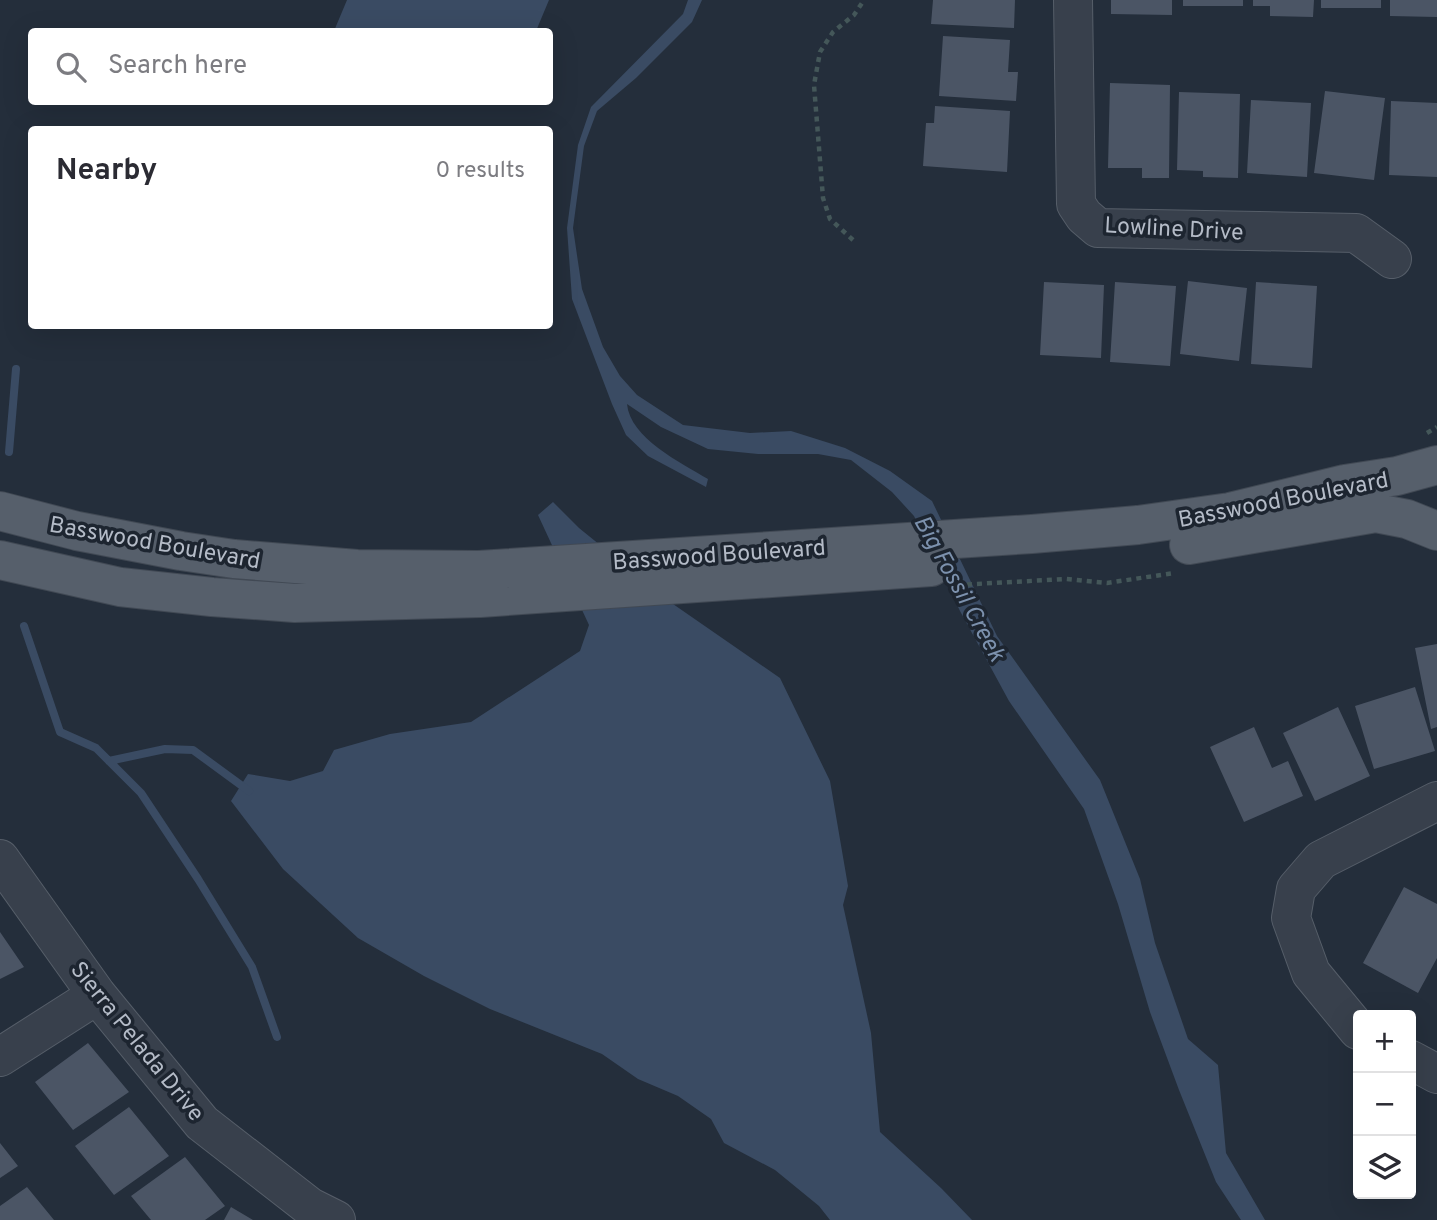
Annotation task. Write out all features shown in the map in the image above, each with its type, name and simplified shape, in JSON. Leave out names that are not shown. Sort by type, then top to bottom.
[{"type":"main road","name":"Basswood Boulevard","points":[[1039,547],[1138,525],[1230,512],[1345,484],[1397,477],[1437,465]]},
{"type":"main road","name":"Basswood Boulevard","points":[[0,511],[77,531],[234,559],[357,569],[480,584]]},
{"type":"main road","name":"Basswood Boulevard","points":[[0,560],[120,587],[251,601],[340,603],[480,584],[1039,547],[1201,543],[1376,513],[1407,519],[1437,531]]},
{"type":"street","name":"Lowline Drive","points":[[1073,0],[1076,204],[1084,216],[1098,228],[1356,233],[1392,259]]},
{"type":"street","points":[[1353,1024],[1311,973],[1291,918],[1296,889],[1321,860],[1437,801]]},
{"type":"street","name":"Sierra Pelada Drive","points":[[0,859],[97,995],[202,1123],[310,1207],[336,1220]]},
{"type":"street","points":[[0,1057],[97,995]]},
{"type":"street","points":[[1416,1063],[1437,1074]]},
{"type":"path","points":[[853,240],[830,219],[823,198],[814,85],[820,52],[833,32],[854,15],[864,0]]},
{"type":"water","points":[[347,0],[549,0],[537,28],[335,28]]},
{"type":"water","name":"Big Fossil Creek","points":[[688,0],[702,0],[692,22],[636,78],[597,111],[584,146],[573,228],[582,289],[603,347],[620,376],[637,395],[683,425],[750,433],[791,431],[845,448],[890,471],[932,501],[997,636],[1100,780],[1140,879],[1155,943],[1188,1039],[1218,1065],[1226,1153],[1265,1220],[1241,1220],[1216,1182],[1150,1012],[1118,904],[1084,809],[1009,701],[960,611],[914,516],[892,492],[851,460],[818,454],[758,454],[708,449],[661,427],[627,404],[637,428],[658,448],[708,479],[706,487],[648,456],[626,435],[572,299],[567,228],[578,145],[591,107],[683,14]]},
{"type":"water","points":[[553,502],[579,528],[673,604],[780,678],[830,781],[848,886],[843,905],[871,1033],[880,1132],[972,1220],[830,1220],[819,1206],[775,1170],[724,1143],[711,1119],[678,1096],[638,1079],[602,1054],[490,1009],[424,976],[358,938],[283,869],[231,801],[248,774],[290,781],[323,771],[334,750],[390,734],[471,722],[580,651],[589,625],[538,515]]},
{"type":"building","points":[[933,0],[1015,0],[1014,28],[931,24]]},
{"type":"building","points":[[1111,0],[1172,0],[1172,15],[1111,14]]},
{"type":"building","points":[[1183,0],[1243,0],[1243,6],[1183,6]]},
{"type":"building","points":[[1253,0],[1314,0],[1313,17],[1270,16],[1270,6],[1253,6]]},
{"type":"building","points":[[1321,0],[1381,0],[1381,8],[1321,8]]},
{"type":"building","points":[[1390,0],[1437,0],[1437,17],[1390,16]]},
{"type":"building","points":[[943,36],[1010,40],[1008,72],[1018,72],[1016,101],[939,96]]},
{"type":"building","points":[[1110,83],[1170,85],[1169,178],[1142,178],[1142,168],[1108,168]]},
{"type":"building","points":[[1325,91],[1385,98],[1374,180],[1314,173]]},
{"type":"building","points":[[1179,92],[1240,94],[1238,178],[1203,177],[1203,171],[1177,170]]},
{"type":"building","points":[[1251,100],[1311,103],[1307,177],[1247,173]]},
{"type":"building","points":[[1391,101],[1437,103],[1437,177],[1389,175]]},
{"type":"building","points":[[935,106],[1010,111],[1007,172],[923,166],[926,123],[934,123]]},
{"type":"building","points":[[1188,281],[1247,288],[1239,361],[1180,354]]},
{"type":"building","points":[[1044,282],[1104,285],[1101,358],[1040,355]]},
{"type":"building","points":[[1115,282],[1176,286],[1170,366],[1110,362]]},
{"type":"building","points":[[1256,282],[1317,286],[1312,368],[1251,364]]},
{"type":"building","points":[[1437,644],[1437,727],[1431,729],[1415,648]]},
{"type":"building","points":[[1415,687],[1435,751],[1374,769],[1355,706]]},
{"type":"building","points":[[1338,707],[1370,776],[1315,801],[1283,733]]},
{"type":"building","points":[[1254,727],[1272,768],[1288,761],[1303,796],[1244,822],[1210,747]]},
{"type":"building","points":[[1404,887],[1437,904],[1437,958],[1418,993],[1363,963]]},
{"type":"building","points":[[0,932],[24,967],[0,979]]},
{"type":"building","points":[[88,1043],[129,1092],[73,1130],[35,1082]]},
{"type":"building","points":[[129,1107],[169,1156],[114,1195],[75,1146]]},
{"type":"building","points":[[0,1143],[18,1166],[0,1178]]},
{"type":"building","points":[[185,1157],[225,1206],[205,1220],[151,1220],[131,1196]]},
{"type":"building","points":[[27,1187],[54,1220],[0,1220],[0,1206]]},
{"type":"building","points":[[231,1207],[253,1220],[224,1220]]},
{"type":"waterway","points":[[9,452],[16,369]]},
{"type":"waterway","points":[[24,626],[60,732],[96,748],[141,793],[252,967],[277,1037]]},
{"type":"waterway","points":[[109,761],[165,749],[193,750],[249,791]]}]
